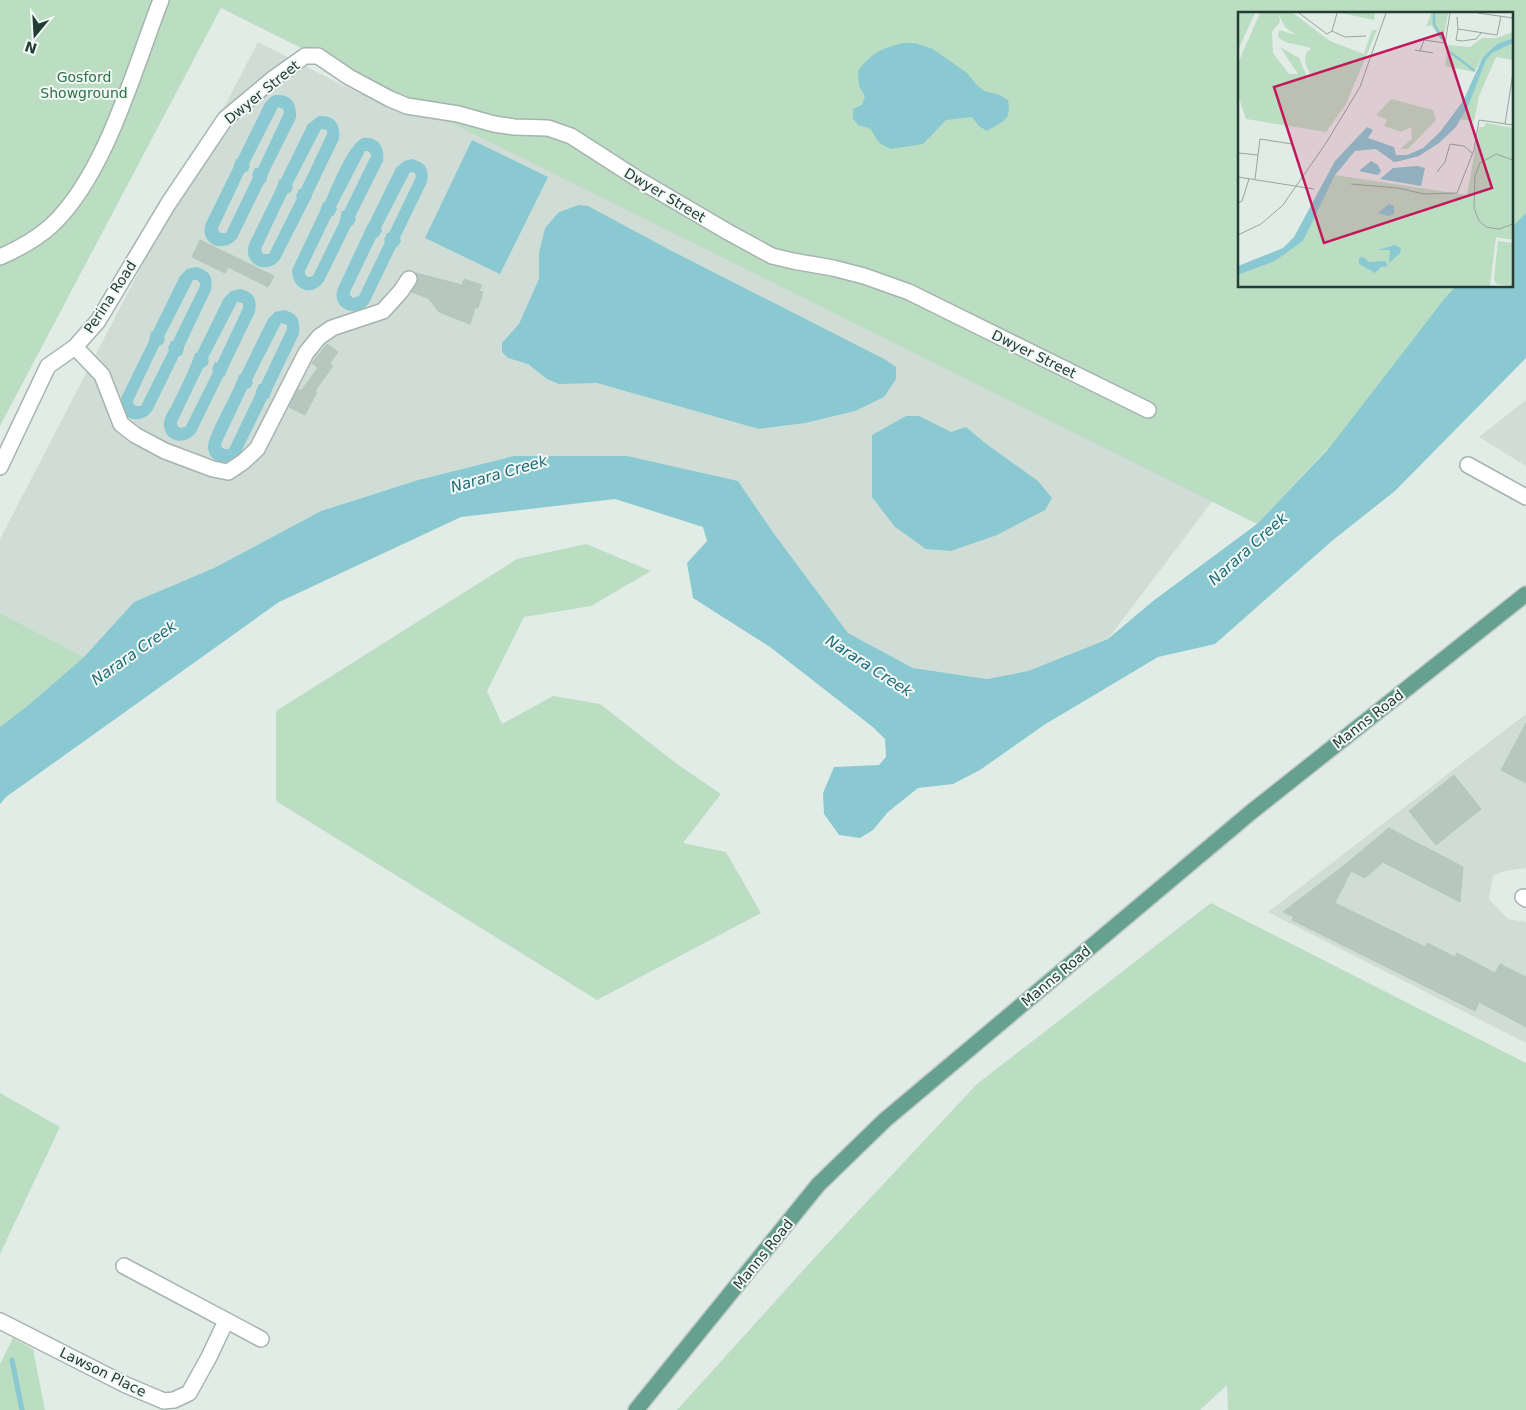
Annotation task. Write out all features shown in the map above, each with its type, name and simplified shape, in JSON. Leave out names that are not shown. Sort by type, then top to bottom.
[{"type":"main road","name":"Manns Road","points":[[636,1410],[818,1185],[885,1120],[1250,812],[1526,594]]},
{"type":"street","points":[[0,257],[34,239],[51,226],[80,191],[110,134],[161,0]]},
{"type":"street","name":"Dwyer Street","points":[[205,150],[225,119],[267,84],[305,56],[318,56],[349,77],[407,106],[458,114],[494,124],[514,127],[548,128],[571,136],[642,182],[772,256],[864,276],[909,292],[1148,410]]},
{"type":"street","name":"Perina Road","points":[[0,467],[48,366],[75,347],[98,321],[168,204],[205,150]]},
{"type":"street","points":[[75,347],[102,375],[121,424],[135,435],[165,452],[213,469],[228,472],[257,449],[306,353],[318,337],[332,328],[383,311],[409,279]]},
{"type":"street","points":[[1468,465],[1526,497]]},
{"type":"street","points":[[124,1266],[261,1339]]},
{"type":"street","name":"Lawson Place","points":[[0,1321],[126,1385],[164,1401],[174,1400],[189,1393],[226,1321]]},
{"type":"shaded area","points":[[258,42],[360,94],[438,77],[1220,491],[1108,639],[1028,671],[988,679],[913,668],[848,633],[772,531],[738,481],[514,456],[418,480],[321,511],[214,568],[134,602],[84,657],[0,613],[0,539]]},
{"type":"shaded area","points":[[1526,400],[1526,466],[1479,437]]},
{"type":"shaded area","points":[[1526,714],[1526,868],[1505,871],[1493,876],[1489,899],[1508,919],[1526,922],[1526,1043],[1268,912]]},
{"type":"green space","name":"Gosford Showground","points":[[0,0],[1526,0],[1526,213],[1514,227],[1514,12],[1238,12],[1238,288],[1462,288],[1329,449],[1257,524],[221,8],[0,426]]},
{"type":"green space","points":[[586,544],[651,571],[591,606],[524,617],[487,691],[502,724],[553,696],[600,704],[677,764],[721,794],[683,843],[726,852],[761,913],[597,1000],[276,801],[276,711],[517,559]]},
{"type":"green space","points":[[0,613],[84,657],[0,727]]},
{"type":"green space","points":[[1211,903],[1526,1063],[1526,1410],[1228,1410],[1227,1385],[1200,1410],[677,1410],[817,1255],[977,1084]]},
{"type":"green space","points":[[0,1093],[60,1127],[0,1254]]},
{"type":"green space","points":[[13,1338],[33,1349],[45,1410],[0,1410],[0,1364]]},
{"type":"water","points":[[903,43],[915,43],[933,49],[967,73],[984,91],[1000,95],[1008,100],[1009,112],[1005,120],[987,131],[979,126],[972,117],[946,120],[923,144],[891,149],[881,144],[871,130],[859,126],[853,119],[853,109],[862,105],[865,96],[859,86],[858,71],[868,59],[878,52]]},
{"type":"water","points":[[272,96],[286,96],[292,100],[296,118],[237,238],[226,246],[214,245],[206,237],[206,223],[265,103]],"holes":[[[278,107],[283,109],[284,113],[258,168],[255,168],[253,177],[226,233],[221,233],[218,228],[244,173],[248,171],[249,164]]]},
{"type":"water","points":[[319,116],[329,117],[338,125],[339,139],[280,259],[269,267],[257,266],[249,258],[249,244],[308,124]],"holes":[[[321,129],[327,130],[327,134],[269,254],[262,253],[261,249],[287,194],[291,192],[292,185]]]},
{"type":"water","points":[[363,138],[368,138],[379,143],[383,151],[383,161],[324,281],[314,289],[304,289],[295,283],[292,270],[323,202],[325,202],[346,157],[357,142]],"holes":[[[365,151],[368,151],[371,156],[344,211],[342,211],[340,221],[313,276],[308,277],[305,271]]]},
{"type":"water","points":[[472,140],[548,177],[500,274],[425,238]]},
{"type":"water","points":[[412,159],[421,162],[427,170],[427,182],[400,238],[401,241],[396,247],[369,303],[358,311],[351,311],[341,306],[338,301],[338,288],[396,168],[404,161]],"holes":[[[410,172],[415,173],[416,177],[389,233],[387,233],[385,242],[359,296],[353,298],[350,292],[376,238],[382,231],[381,228]]]},
{"type":"water","points":[[579,205],[588,206],[884,359],[896,367],[896,379],[884,397],[855,411],[805,423],[759,429],[597,383],[559,384],[547,379],[528,364],[508,358],[502,352],[502,343],[519,324],[539,279],[539,253],[545,228],[559,212]]},
{"type":"water","name":"Narara Creek","points":[[1526,213],[1526,358],[1395,491],[1333,540],[1215,644],[1158,657],[1044,725],[980,770],[953,784],[918,788],[888,812],[873,830],[860,838],[839,835],[824,814],[823,793],[834,767],[879,765],[886,757],[885,739],[874,728],[770,647],[693,598],[687,563],[707,541],[703,527],[615,499],[461,517],[279,602],[6,797],[0,804],[0,727],[84,657],[134,602],[214,568],[321,511],[418,480],[514,456],[627,456],[738,481],[772,531],[848,633],[913,668],[987,679],[1028,671],[1108,639],[1153,601],[1257,524],[1330,447],[1454,288],[1514,288],[1514,225]]},
{"type":"water","points":[[196,267],[205,270],[211,278],[211,290],[182,355],[179,356],[152,411],[141,419],[129,418],[121,410],[122,396],[149,341],[151,332],[180,276],[187,269]],"holes":[[[193,280],[197,280],[200,286],[173,341],[171,341],[169,350],[141,406],[136,406],[133,401],[159,346],[163,344],[164,337]]]},
{"type":"water","points":[[240,289],[249,292],[255,300],[255,312],[196,432],[187,440],[176,440],[171,438],[164,429],[165,418],[195,353],[197,353],[224,298],[231,291]],"holes":[[[237,302],[243,303],[243,308],[217,363],[215,362],[213,372],[186,426],[180,428],[177,422],[203,368],[207,366],[208,358]]]},
{"type":"water","points":[[284,310],[295,315],[299,324],[299,334],[240,454],[231,461],[216,461],[212,458],[208,448],[211,435],[268,319],[275,312]],"holes":[[[281,323],[287,325],[287,329],[229,449],[224,449],[221,444],[247,389],[251,387],[252,380]]]},
{"type":"water","points":[[906,416],[919,416],[951,432],[966,427],[1038,481],[1052,498],[1045,510],[997,535],[951,551],[926,549],[895,527],[872,497],[872,435]]},
{"type":"building","points":[[200,240],[274,276],[268,287],[228,267],[225,273],[192,257]]},
{"type":"building","points":[[416,273],[462,285],[464,279],[482,285],[479,291],[483,292],[470,324],[439,312],[428,298],[411,292],[418,280]]},
{"type":"building","points":[[327,344],[338,352],[330,363],[333,366],[315,391],[317,392],[305,415],[289,407],[298,389],[301,391],[318,368],[312,363]]},
{"type":"building","points":[[1526,723],[1526,783],[1501,770]]},
{"type":"building","points":[[1454,775],[1481,809],[1436,845],[1409,811]]},
{"type":"building","points":[[1389,828],[1463,867],[1460,902],[1383,862],[1365,878],[1351,871],[1335,903],[1425,947],[1427,943],[1455,957],[1457,953],[1495,973],[1500,964],[1526,977],[1526,1027],[1479,1002],[1475,1011],[1292,920],[1294,917],[1283,912]]},
{"type":"waterway","points":[[12,1360],[22,1410]]}]
